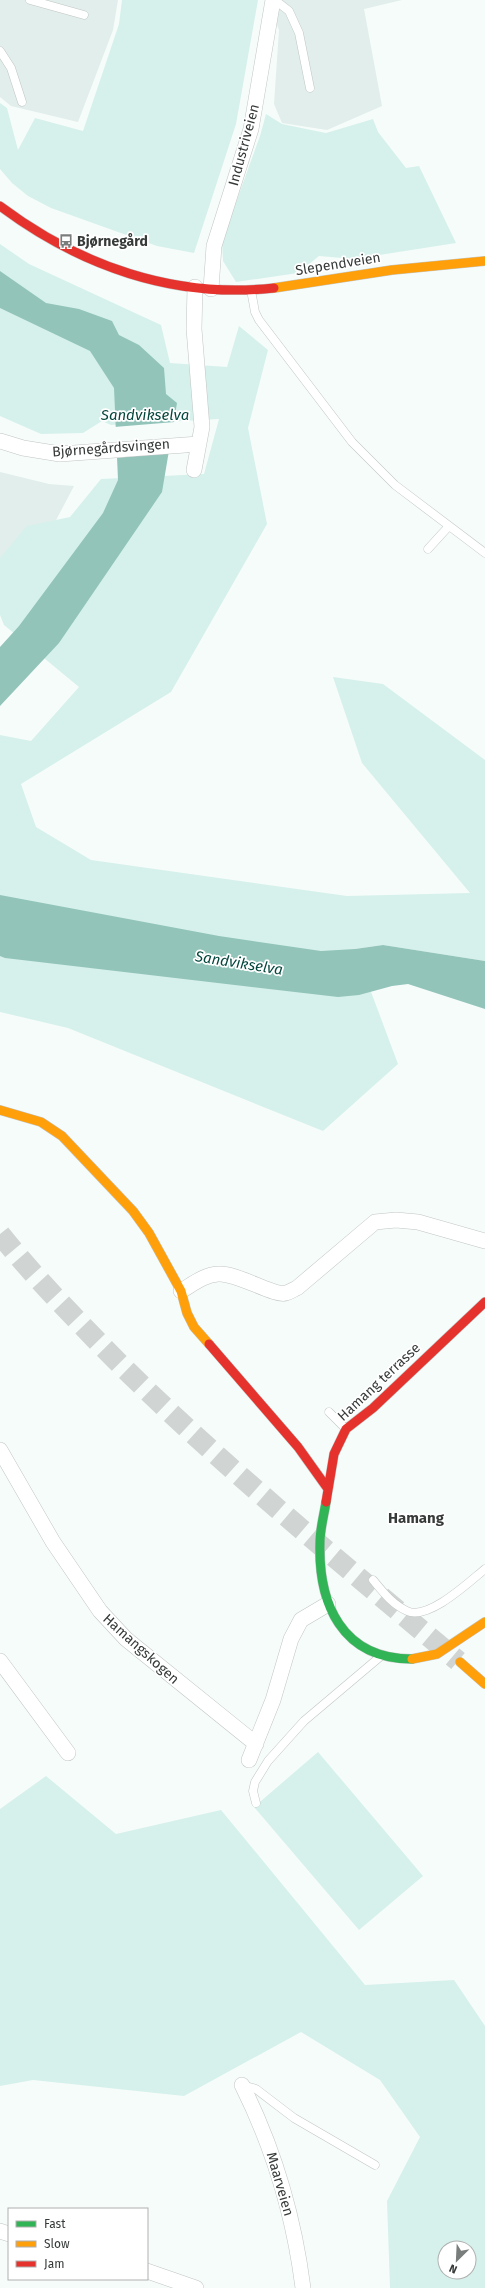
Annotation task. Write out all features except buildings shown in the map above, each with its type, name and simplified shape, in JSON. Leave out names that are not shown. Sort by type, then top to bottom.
[{"type":"street","name":"Industriveien","points":[[211,289],[214,246],[251,129],[274,0]]},
{"type":"street","points":[[0,206],[30,229],[78,256],[136,277],[195,287],[194,329],[202,428],[194,470]]},
{"type":"street","name":"Slependveien","points":[[195,287],[211,289],[251,289],[309,284],[362,274],[485,261]]},
{"type":"street","name":"Bjørnegårdsvingen","points":[[0,441],[48,453],[199,444]]},
{"type":"street","points":[[0,1110],[41,1122],[62,1136],[133,1211],[149,1233],[182,1291],[186,1313],[194,1327],[298,1447],[328,1489]]},
{"type":"street","points":[[182,1291],[204,1277],[219,1274],[251,1281],[273,1292],[285,1294],[297,1288],[375,1222],[396,1220],[418,1222],[485,1242]]},
{"type":"street","name":"Hamang terrasse","points":[[485,1302],[373,1408],[346,1430],[334,1454],[320,1542],[322,1578],[328,1604],[338,1625],[357,1643],[382,1655],[404,1659],[437,1654],[485,1622]]},
{"type":"street","name":"Hamangskogen","points":[[0,1450],[53,1542],[100,1611],[126,1639],[256,1744]]},
{"type":"street","points":[[249,1760],[273,1700],[291,1639],[301,1620],[328,1604]]},
{"type":"street","points":[[0,1661],[68,1753]]},
{"type":"street","points":[[460,1662],[485,1684]]},
{"type":"street","name":"Maarveien","points":[[242,2085],[261,2122],[280,2178],[290,2216],[303,2288]]},
{"type":"street","points":[[148,2271],[196,2288]]},
{"type":"lane","points":[[30,0],[84,15]]},
{"type":"lane","points":[[274,0],[289,11],[299,33],[310,88]]},
{"type":"lane","points":[[0,51],[11,68],[22,102]]},
{"type":"lane","points":[[251,289],[255,312],[259,320],[352,442],[395,485],[485,553]]},
{"type":"lane","points":[[428,549],[449,526]]},
{"type":"lane","points":[[329,1412],[346,1430]]},
{"type":"lane","points":[[374,1580],[391,1601],[408,1612],[421,1612],[434,1608],[485,1570]]},
{"type":"lane","points":[[256,1803],[253,1791],[254,1782],[268,1761],[304,1721],[382,1655]]},
{"type":"lane","points":[[242,2085],[256,2089],[294,2118],[375,2165]]},
{"type":"shaded area","points":[[0,0],[118,0],[113,30],[78,122],[11,106],[0,97]]},
{"type":"shaded area","points":[[122,0],[258,0],[236,124],[194,253],[157,246],[51,208],[28,196],[12,183],[0,169],[0,103],[7,108],[18,150],[35,118],[83,131],[119,24]]},
{"type":"shaded area","points":[[268,0],[402,0],[364,9],[382,106],[327,130],[282,123],[274,104],[279,30]]},
{"type":"shaded area","points":[[266,114],[282,124],[326,133],[373,119],[378,132],[406,168],[419,166],[456,243],[354,259],[319,256],[298,273],[236,282],[223,261],[222,241],[260,136]]},
{"type":"shaded area","points":[[0,244],[29,264],[161,325],[170,363],[227,367],[239,326],[268,350],[248,428],[267,524],[171,692],[21,784],[36,827],[91,860],[347,896],[470,893],[362,763],[333,677],[383,684],[485,760],[485,961],[383,945],[355,949],[398,1064],[323,1131],[68,1028],[0,1012],[0,735],[31,741],[79,687],[4,625],[0,615],[0,558],[27,526],[70,517],[101,479],[204,474],[219,419],[111,425],[102,421],[83,433],[41,434],[0,416]]},
{"type":"shaded area","points":[[0,472],[49,484],[74,486],[54,524],[0,580]]},
{"type":"shaded area","points":[[318,1752],[423,1876],[359,1930],[254,1807]]},
{"type":"shaded area","points":[[46,1776],[116,1834],[221,1810],[365,1985],[454,1980],[485,2026],[485,2288],[390,2288],[387,2201],[420,2137],[380,2080],[301,2032],[184,2096],[33,2080],[0,2086],[0,1809]]},
{"type":"water","name":"Sandvikselva","points":[[0,271],[46,303],[79,309],[112,321],[119,335],[139,345],[164,368],[166,394],[177,403],[162,492],[59,643],[0,706],[0,647],[19,626],[103,513],[118,480],[114,388],[90,351],[0,308]]},
{"type":"water","name":"Sandvikselva","points":[[0,895],[219,936],[321,951],[355,949],[383,945],[485,961],[485,1009],[408,984],[392,986],[359,995],[338,997],[5,958],[0,956]]},
{"type":"pier","points":[[175,422],[170,453],[115,458],[114,427]]},
{"type":"tunnel","points":[[0,1234],[76,1319],[187,1429],[276,1508],[458,1661]]},
{"type":"traffic: fast","points":[[326,1502],[320,1537],[321,1565],[324,1586],[330,1606],[339,1624],[352,1638],[368,1649],[388,1657],[412,1659]]},
{"type":"traffic: slow","points":[[274,288],[392,270],[485,261]]},
{"type":"traffic: slow","points":[[0,1110],[41,1122],[62,1136],[133,1211],[149,1233],[181,1291],[187,1313],[194,1327],[209,1344]]},
{"type":"traffic: slow","points":[[412,1659],[437,1654],[485,1622]]},
{"type":"traffic: slow","points":[[460,1662],[485,1684]]},
{"type":"traffic: jam","points":[[0,206],[62,246],[95,261],[130,274],[164,283],[200,288],[237,290],[274,288]]},
{"type":"traffic: jam","points":[[326,1502],[334,1454],[346,1429],[373,1408],[485,1302]]},
{"type":"traffic: jam","points":[[209,1344],[298,1447],[328,1489]]},
{"type":"place","name":"Bjørnegård","points":[[66,241]]},
{"type":"district","name":"Hamang","points":[[416,1518]]}]
